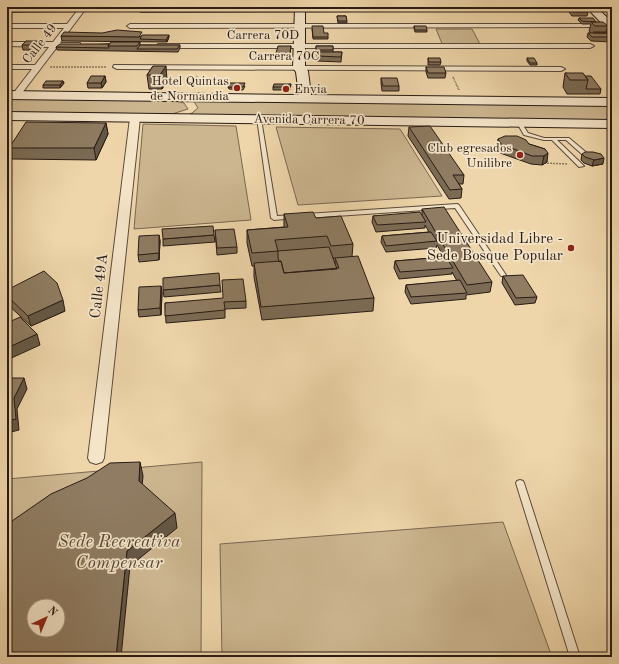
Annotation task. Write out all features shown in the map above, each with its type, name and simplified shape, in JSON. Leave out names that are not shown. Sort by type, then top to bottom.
[{"type":"main road","points":[[591,7],[608,27]]},
{"type":"main road","points":[[302,8],[302,69],[305,98]]},
{"type":"main road","points":[[606,8],[612,16]]},
{"type":"main road","name":"Avenida Carrera 70","points":[[11,95],[612,102]]},
{"type":"main road","points":[[164,118],[182,115],[190,111],[192,108],[192,105],[187,102],[167,97]]},
{"type":"main road","name":"Avenida Carrera 70","points":[[7,116],[612,124]]},
{"type":"street","points":[[7,10],[83,8]]},
{"type":"street","name":"Calle 49","points":[[11,95],[37,67],[83,8]]},
{"type":"street","points":[[137,16],[302,8],[551,8]]},
{"type":"street","points":[[137,16],[302,26],[545,36],[608,27]]},
{"type":"street","points":[[126,33],[137,16]]},
{"type":"street","points":[[534,19],[545,36]]},
{"type":"street","points":[[7,26],[69,26]]},
{"type":"street","name":"Carrera 70D","points":[[150,46],[302,47],[545,36],[590,46]]},
{"type":"street","points":[[7,44],[86,45]]},
{"type":"street","points":[[7,67],[37,67]]},
{"type":"street","name":"Carrera 70C","points":[[117,67],[560,69]]},
{"type":"street","name":"Calle 49A","points":[[96,458],[135,118]]},
{"type":"lane","points":[[259,120],[274,218],[457,206],[503,275]]},
{"type":"lane","points":[[519,123],[526,134],[542,139],[567,139],[586,155]]},
{"type":"lane","points":[[552,139],[579,165]]},
{"type":"lane","points":[[520,483],[575,657]]},
{"type":"path","points":[[83,8],[137,16]]},
{"type":"path","points":[[37,67],[117,67]]},
{"type":"path","points":[[544,164],[579,165]]},
{"type":"green space","points":[[436,29],[472,29],[481,46],[443,46]]},
{"type":"green space","points":[[7,97],[174,101],[184,103],[188,109],[172,114],[7,112]]},
{"type":"green space","points":[[193,100],[612,104],[612,122],[185,116],[198,108]]},
{"type":"green space","points":[[143,124],[236,126],[251,220],[134,229]]},
{"type":"green space","points":[[276,127],[400,129],[442,196],[298,205]]},
{"type":"green space","name":"Sede Recreativa Compensar","points":[[202,462],[201,657],[7,657],[7,479]]},
{"type":"green space","points":[[503,522],[552,657],[222,657],[220,544]]},
{"type":"building","points":[[570,8],[584,8],[588,12],[573,12]]},
{"type":"building","points":[[337,16],[346,16],[347,21],[338,21]]},
{"type":"building","points":[[579,18],[593,18],[596,22],[582,21]]},
{"type":"building","points":[[591,22],[603,22],[608,26],[595,26]]},
{"type":"building","points":[[312,26],[323,26],[324,33],[328,33],[328,37],[313,37]]},
{"type":"building","points":[[414,26],[426,26],[427,30],[415,30]]},
{"type":"building","points":[[117,30],[142,32],[139,37],[61,36],[64,32],[102,33]]},
{"type":"building","points":[[593,32],[606,32],[607,33],[594,33]]},
{"type":"building","points":[[588,33],[610,33],[612,37],[592,37]]},
{"type":"building","points":[[142,35],[169,35],[166,40],[140,39]]},
{"type":"building","points":[[26,41],[43,41],[40,45],[22,45]]},
{"type":"building","points":[[111,42],[140,42],[137,46],[108,46]]},
{"type":"building","points":[[60,44],[109,44],[109,48],[56,47]]},
{"type":"building","points":[[140,45],[180,45],[177,49],[137,49]]},
{"type":"building","points":[[278,46],[291,46],[290,53],[276,53]]},
{"type":"building","points":[[316,46],[333,46],[333,50],[316,50]]},
{"type":"building","points":[[317,52],[342,52],[341,57],[317,56]]},
{"type":"building","points":[[428,58],[440,58],[441,62],[429,62]]},
{"type":"building","points":[[527,58],[534,58],[537,63],[530,63]]},
{"type":"building","points":[[153,66],[166,66],[160,75],[147,75]]},
{"type":"building","points":[[426,67],[444,67],[446,73],[428,73]]},
{"type":"building","points":[[565,73],[583,73],[588,80],[570,80]]},
{"type":"building","points":[[91,76],[105,76],[101,83],[87,83]]},
{"type":"building","points":[[585,76],[591,76],[601,89],[586,89],[588,80]]},
{"type":"building","points":[[381,78],[397,78],[399,86],[383,86]]},
{"type":"building","points":[[46,81],[63,81],[60,85],[43,85]]},
{"type":"building","points":[[230,83],[245,83],[243,87],[228,87]]},
{"type":"building","points":[[274,84],[291,84],[290,87],[273,87]]},
{"type":"building","points":[[26,122],[106,123],[94,148],[9,148]]},
{"type":"building","points":[[430,126],[464,175],[453,175],[462,189],[450,190],[409,127]]},
{"type":"building","points":[[505,136],[517,136],[526,140],[529,144],[545,149],[548,153],[544,156],[532,156],[501,144],[498,139]]},
{"type":"building","points":[[585,152],[601,154],[604,158],[594,160],[585,157],[582,154]]},
{"type":"building","points":[[444,207],[492,282],[467,285],[422,209]]},
{"type":"building","points":[[313,212],[316,218],[341,216],[353,244],[331,246],[327,236],[275,240],[278,251],[252,253],[247,230],[288,227],[284,214]]},
{"type":"building","points":[[420,212],[426,222],[377,225],[373,216]]},
{"type":"building","points":[[213,226],[214,235],[163,239],[162,229]]},
{"type":"building","points":[[234,229],[237,247],[217,248],[215,230]]},
{"type":"building","points":[[431,232],[437,241],[386,246],[382,236]]},
{"type":"building","points":[[159,235],[159,253],[138,255],[139,236]]},
{"type":"building","points":[[329,247],[337,269],[284,273],[281,261],[279,262],[278,251]]},
{"type":"building","points":[[358,256],[374,298],[261,307],[254,263],[281,261],[284,273],[339,268],[335,258]]},
{"type":"building","points":[[446,257],[453,268],[400,272],[395,261]]},
{"type":"building","points":[[44,271],[57,283],[63,300],[28,316],[7,296],[7,290]]},
{"type":"building","points":[[219,273],[220,285],[163,290],[163,278]]},
{"type":"building","points":[[523,275],[537,297],[516,298],[503,276]]},
{"type":"building","points":[[243,279],[246,301],[224,302],[225,310],[165,316],[165,303],[223,298],[222,280]]},
{"type":"building","points":[[460,280],[467,293],[411,297],[406,285]]},
{"type":"building","points":[[161,286],[160,308],[138,310],[139,287]]},
{"type":"building","points":[[20,317],[37,334],[7,348],[7,323]]},
{"type":"building","points":[[7,378],[24,378],[14,398],[16,419],[7,421]]},
{"type":"building","points":[[140,462],[139,481],[175,513],[127,551],[116,657],[7,657],[7,525],[51,494],[87,478],[110,463]]},
{"type":"place","name":"Hotel Quintas de Normandia","points":[[237,88]]},
{"type":"place","name":"Envia","points":[[286,89]]},
{"type":"place","name":"Club egresados Unilibre","points":[[520,155]]},
{"type":"place","name":"Universidad Libre - Sede Bosque Popular","points":[[571,248]]}]
